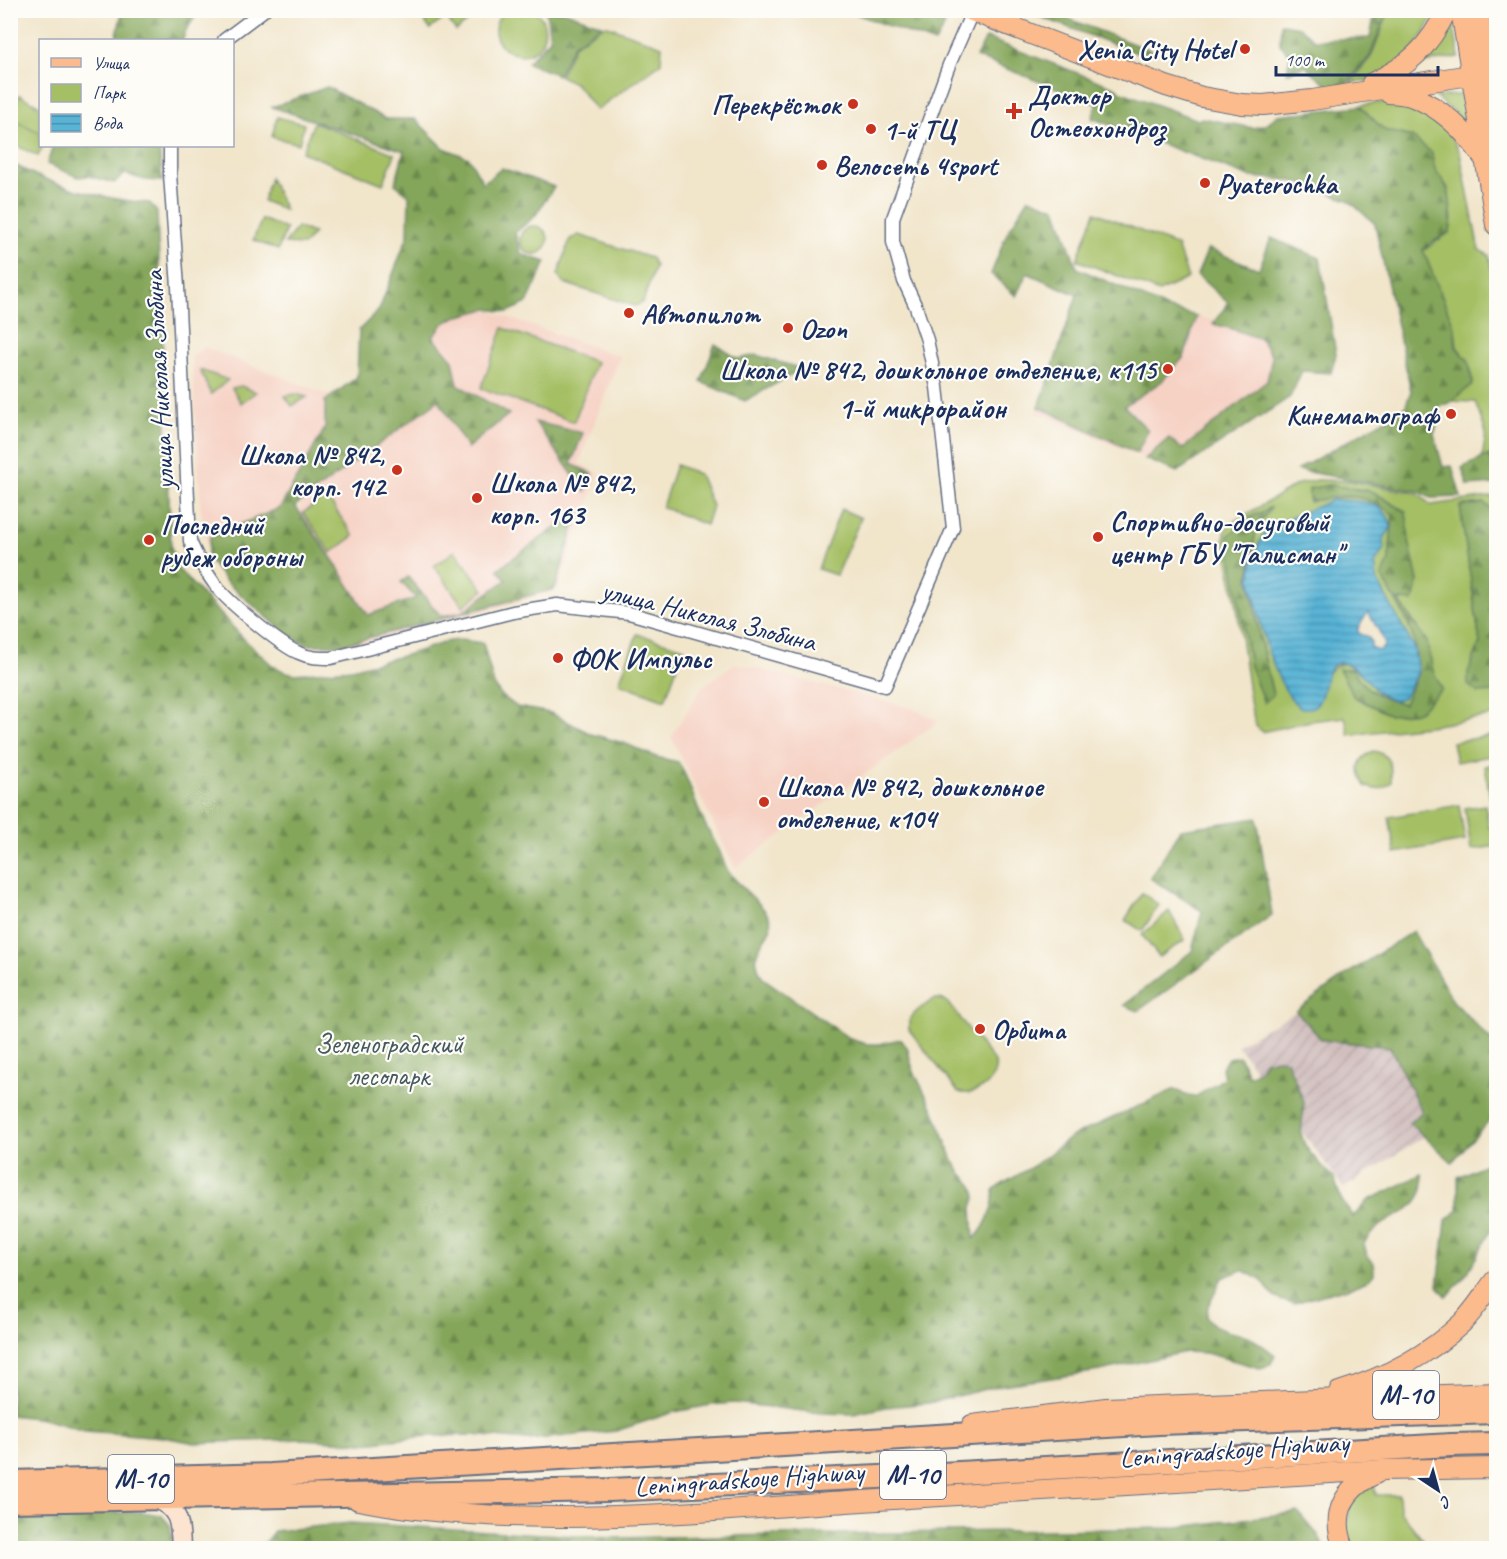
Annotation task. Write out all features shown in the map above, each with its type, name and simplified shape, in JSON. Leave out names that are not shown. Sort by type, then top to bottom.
[{"type":"highway","name":"Leningradskoye Highway","points":[[10,1482],[271,1475],[1159,1423],[1497,1412]]},
{"type":"highway","name":"Leningradskoye Highway","points":[[10,1501],[610,1490],[1497,1444]]},
{"type":"main road","points":[[1351,93],[1397,72],[1428,43],[1447,10]]},
{"type":"main road","points":[[1461,10],[1485,73],[1497,116]]},
{"type":"main road","points":[[1478,10],[1485,73],[1485,160],[1497,225]]},
{"type":"main road","points":[[972,11],[1166,86],[1202,97],[1242,104],[1263,105],[1312,100],[1485,73]]},
{"type":"main road","points":[[1351,93],[1412,96],[1438,110],[1462,129],[1485,160]]},
{"type":"main road","points":[[1316,1399],[1379,1377],[1425,1352],[1463,1322],[1497,1280]]},
{"type":"main road","name":"Leningradskoye Highway","points":[[869,1440],[1032,1416],[1106,1408],[1497,1393]]},
{"type":"main road","name":"Leningradskoye Highway","points":[[329,1494],[385,1506],[487,1515],[615,1517],[1382,1470],[1497,1468]]},
{"type":"main road","points":[[1344,1548],[1339,1530],[1340,1513],[1344,1500],[1352,1488],[1382,1470]]},
{"type":"street","points":[[225,39],[264,10]]},
{"type":"street","name":"улица Николая Злобина","points":[[170,147],[190,542],[217,588],[275,638],[310,658],[331,658],[513,612],[557,605],[629,613],[885,687],[953,528],[937,387],[927,340],[904,281],[893,242],[893,218],[949,65],[972,11]]},
{"type":"street","points":[[180,1528],[192,1511],[211,1496]]},
{"type":"street","points":[[150,1497],[171,1507],[180,1528],[181,1548]]},
{"type":"shaded area","name":"Школа № 842, дошкольное отделение, к115","points":[[1085,273],[1169,309],[1277,337],[1287,381],[1159,465],[1037,412]]},
{"type":"shaded area","points":[[469,304],[620,356],[579,464],[599,473],[559,587],[549,593],[359,644],[304,647],[261,612],[342,396]]},
{"type":"shaded area","points":[[204,347],[336,398],[259,607],[209,551],[201,512],[192,356]]},
{"type":"shaded area","name":"Школа № 842, дошкольное отделение, к104","points":[[736,663],[912,708],[939,721],[735,868],[671,737],[702,687]]},
{"type":"shaded area","points":[[1408,948],[1496,1090],[1344,1188],[1237,1045]]},
{"type":"green space","points":[[199,10],[185,32],[183,39],[116,39],[122,11]]},
{"type":"green space","points":[[416,11],[446,11],[449,15],[430,29]]},
{"type":"green space","points":[[463,11],[482,11],[456,31],[449,21]]},
{"type":"green space","points":[[505,11],[535,11],[538,13],[545,29],[538,48],[528,54],[518,54],[499,43],[495,34],[496,23]]},
{"type":"green space","points":[[546,11],[563,11],[602,25],[574,44],[558,75],[527,63],[550,39]]},
{"type":"green space","points":[[848,11],[907,11],[945,25],[935,43]]},
{"type":"green space","points":[[1025,11],[1048,11],[1153,50],[1151,54],[1134,52]]},
{"type":"green space","points":[[1375,11],[1388,11],[1370,56],[1347,83],[1330,87],[1305,66],[1287,73],[1290,55],[1280,44],[1281,24],[1299,27],[1314,40],[1370,38]]},
{"type":"green space","points":[[1389,11],[1436,11],[1416,46],[1403,62],[1379,78],[1350,83],[1371,57]]},
{"type":"green space","points":[[1453,21],[1459,57],[1424,63]]},
{"type":"green space","points":[[605,25],[662,46],[661,63],[596,110],[576,84],[560,76],[575,44]]},
{"type":"green space","points":[[986,38],[1198,120],[1202,118],[1253,128],[1265,125],[1278,115],[1360,106],[1384,130],[1412,137],[1432,153],[1436,170],[1448,192],[1450,232],[1423,250],[1455,329],[1456,347],[1468,360],[1473,384],[1451,402],[1439,407],[1440,416],[1434,434],[1443,467],[1452,466],[1461,497],[1431,498],[1418,491],[1297,470],[1405,408],[1411,391],[1375,224],[1348,200],[1290,180],[1250,177],[1092,118],[1097,104],[976,57]]},
{"type":"green space","points":[[327,87],[386,119],[415,119],[444,148],[469,158],[483,183],[502,168],[554,187],[535,216],[515,233],[521,254],[546,262],[527,303],[508,312],[487,309],[455,317],[443,324],[433,337],[453,360],[458,385],[509,414],[467,448],[439,400],[295,506],[368,615],[416,598],[401,582],[408,577],[441,616],[462,612],[506,580],[498,569],[579,511],[555,589],[342,645],[305,645],[282,630],[227,583],[207,557],[210,537],[280,508],[325,428],[325,401],[357,377],[359,330],[379,310],[408,235],[409,195],[395,184],[404,151],[272,107]]},
{"type":"green space","points":[[1464,94],[1468,99],[1473,128],[1435,97]]},
{"type":"green space","points":[[19,95],[39,105],[39,147],[42,147],[38,156],[11,143],[11,119],[38,132],[11,118],[11,112]]},
{"type":"green space","points":[[1375,103],[1409,103],[1432,116],[1451,135],[1460,153],[1479,250],[1489,255],[1496,294],[1496,469],[1489,456],[1482,459],[1486,433],[1475,402],[1452,401],[1473,383],[1468,360],[1457,347],[1455,329],[1423,251],[1450,232],[1452,219],[1448,188],[1412,137],[1384,130],[1360,106]]},
{"type":"green space","points":[[277,117],[304,124],[299,144],[272,137]]},
{"type":"green space","points":[[314,122],[395,154],[383,184],[302,152]]},
{"type":"green space","points":[[53,147],[159,147],[162,181],[145,180],[125,174],[114,183],[88,176],[78,177],[47,164]]},
{"type":"green space","name":"Зеленоградский лесопарк","points":[[10,162],[41,178],[78,190],[115,199],[150,203],[157,212],[171,547],[178,569],[246,641],[272,665],[283,671],[294,674],[351,669],[449,641],[483,643],[494,685],[500,694],[517,707],[551,713],[591,734],[624,743],[656,757],[678,762],[728,871],[763,908],[770,920],[769,933],[761,944],[756,958],[763,978],[856,1041],[879,1044],[900,1039],[907,1047],[913,1070],[933,1109],[953,1160],[973,1186],[976,1196],[972,1207],[974,1239],[989,1216],[994,1189],[1035,1165],[1071,1137],[1175,1089],[1185,1095],[1197,1096],[1224,1078],[1222,1068],[1228,1058],[1239,1056],[1249,1076],[1259,1071],[1265,1061],[1277,1058],[1287,1061],[1304,1102],[1301,1134],[1305,1145],[1334,1178],[1341,1199],[1353,1217],[1367,1201],[1422,1174],[1423,1188],[1419,1198],[1412,1206],[1381,1225],[1364,1244],[1367,1255],[1374,1263],[1374,1275],[1355,1286],[1294,1303],[1274,1297],[1261,1280],[1242,1270],[1222,1278],[1208,1306],[1207,1317],[1216,1326],[1226,1331],[1242,1335],[1263,1345],[1275,1356],[1270,1365],[1260,1368],[1206,1353],[1185,1352],[1100,1371],[1002,1385],[929,1403],[886,1407],[854,1414],[821,1413],[734,1403],[674,1412],[616,1431],[527,1440],[472,1435],[428,1436],[365,1443],[302,1439],[195,1443],[163,1437],[85,1431],[43,1419],[11,1415]]},
{"type":"green space","points":[[270,178],[285,210],[263,201]]},
{"type":"green space","points":[[1029,198],[1056,208],[1077,268],[1169,309],[1197,316],[1184,357],[1161,382],[1124,406],[1148,430],[1137,453],[1039,407],[1077,295],[1027,273],[1016,296],[991,274],[1007,233]]},
{"type":"green space","points":[[1095,212],[1177,246],[1188,278],[1159,292],[1077,260]]},
{"type":"green space","points":[[262,219],[286,229],[278,250],[253,240]]},
{"type":"green space","points":[[534,226],[544,230],[548,240],[544,250],[534,254],[524,250],[520,240],[524,230]]},
{"type":"green space","points":[[297,227],[314,233],[304,245],[285,244]]},
{"type":"green space","points":[[579,235],[651,258],[655,266],[643,302],[635,306],[564,283],[558,275],[570,239]]},
{"type":"green space","points":[[1271,238],[1320,258],[1336,354],[1331,373],[1302,371],[1290,397],[1177,472],[1145,459],[1169,438],[1182,449],[1267,381],[1272,357],[1261,339],[1213,324],[1228,303],[1197,275],[1208,249],[1259,269]]},
{"type":"green space","points":[[503,328],[596,362],[574,422],[481,388]]},
{"type":"green space","points":[[715,344],[738,359],[756,355],[802,369],[745,401],[701,382]]},
{"type":"green space","points":[[200,370],[228,380],[211,394]]},
{"type":"green space","points":[[241,386],[256,392],[241,403],[232,388]]},
{"type":"green space","points":[[295,394],[307,397],[292,406],[285,396]]},
{"type":"green space","points":[[535,422],[583,433],[571,464],[593,474],[585,492]]},
{"type":"green space","points":[[1489,455],[1496,469],[1496,484],[1468,486],[1462,468]]},
{"type":"green space","points":[[676,465],[699,474],[712,506],[706,525],[662,507]]},
{"type":"green space","points":[[1317,480],[1350,481],[1417,493],[1431,505],[1496,496],[1496,514],[1484,503],[1460,506],[1480,643],[1468,673],[1496,692],[1496,715],[1436,725],[1349,735],[1345,717],[1311,721],[1262,732],[1256,726],[1224,538],[1226,529],[1233,522],[1298,484]],"holes":[[[1328,485],[1372,491],[1406,512],[1409,541],[1418,582],[1398,599],[1427,642],[1433,671],[1442,689],[1390,715],[1354,697],[1340,670],[1353,669],[1367,688],[1404,704],[1418,673],[1414,640],[1407,620],[1382,577],[1389,561],[1393,514],[1361,498],[1344,497],[1309,501],[1309,489]],[[1269,509],[1256,529],[1249,577],[1273,695],[1250,666],[1228,536]],[[1268,527],[1391,528],[1383,539],[1384,549],[1375,563],[1377,580],[1414,648],[1378,693],[1367,678],[1345,663],[1337,665],[1328,673],[1318,703],[1279,676],[1261,625],[1250,577],[1254,552]]]},
{"type":"green space","points":[[1328,485],[1372,491],[1406,512],[1409,541],[1418,581],[1413,601],[1398,600],[1427,642],[1433,671],[1442,689],[1418,712],[1390,715],[1354,697],[1339,669],[1353,669],[1367,688],[1404,704],[1418,673],[1414,640],[1407,620],[1382,577],[1389,561],[1393,514],[1362,498],[1343,496],[1309,502],[1309,489]]},
{"type":"green space","points":[[326,496],[354,536],[331,553],[303,513]]},
{"type":"green space","points":[[1484,503],[1496,514],[1496,692],[1478,693],[1468,685],[1468,673],[1480,643],[1460,506]]},
{"type":"green space","points":[[1271,507],[1256,529],[1249,577],[1273,695],[1264,703],[1250,666],[1228,536],[1248,519]]},
{"type":"green space","points":[[841,509],[861,518],[836,575],[818,569]]},
{"type":"green space","points":[[455,551],[484,590],[463,606],[434,566]]},
{"type":"green space","points":[[637,634],[684,648],[665,700],[619,683]]},
{"type":"green space","points":[[1496,735],[1496,755],[1456,762],[1452,742]]},
{"type":"green space","points":[[1373,751],[1379,752],[1386,758],[1391,771],[1391,782],[1379,789],[1365,786],[1359,770],[1363,758]]},
{"type":"green space","points":[[1496,764],[1496,797],[1490,798],[1485,766]]},
{"type":"green space","points":[[1459,805],[1465,841],[1395,853],[1389,817]]},
{"type":"green space","points":[[1485,805],[1489,828],[1496,827],[1496,846],[1471,850],[1465,808]]},
{"type":"green space","points":[[1257,818],[1272,915],[1138,1011],[1124,1005],[1192,951],[1202,911],[1150,878],[1181,829]]},
{"type":"green space","points":[[1142,893],[1159,905],[1142,931],[1125,920]]},
{"type":"green space","points":[[1169,911],[1185,940],[1159,957],[1142,935]]},
{"type":"green space","points":[[1413,931],[1453,1001],[1496,1045],[1496,1113],[1452,1162],[1409,1123],[1422,1112],[1390,1047],[1322,1040],[1296,1011]]},
{"type":"green space","points":[[934,999],[947,1002],[995,1062],[990,1081],[972,1093],[958,1092],[909,1030],[913,1016],[920,1008]]},
{"type":"green space","points":[[1496,1159],[1496,1221],[1468,1272],[1447,1297],[1438,1286],[1446,1220],[1458,1210],[1458,1177]]},
{"type":"green space","points":[[1374,1485],[1376,1495],[1399,1495],[1400,1511],[1429,1548],[1353,1548],[1346,1530],[1352,1498]]},
{"type":"green space","points":[[142,1512],[161,1515],[170,1525],[174,1548],[11,1548],[10,1515]]},
{"type":"green space","points":[[1298,1512],[1318,1535],[1325,1548],[260,1548],[274,1531],[350,1523],[611,1538],[1171,1528]]},
{"type":"water","points":[[1333,500],[1370,503],[1384,512],[1391,528],[1383,539],[1384,549],[1375,563],[1377,580],[1414,648],[1418,672],[1404,697],[1394,701],[1386,697],[1356,669],[1339,663],[1333,665],[1329,670],[1321,698],[1316,705],[1310,708],[1300,708],[1291,698],[1270,657],[1251,583],[1254,556],[1268,527]],"holes":[[[1368,612],[1385,645],[1379,651],[1371,648],[1371,641],[1367,636],[1358,632]]]},
{"type":"place","name":"Xenia City Hotel","points":[[1245,49]]},
{"type":"place","name":"Перекрёсток","points":[[853,104]]},
{"type":"place","name":"Доктор Остеохондроз","points":[[1014,111]]},
{"type":"place","name":"1-й ТЦ","points":[[871,129]]},
{"type":"place","name":"Велосеть 4sport","points":[[822,165]]},
{"type":"place","name":"Pyaterochka","points":[[1205,183]]},
{"type":"place","name":"Автопилот","points":[[629,313]]},
{"type":"place","name":"Ozon","points":[[788,328]]},
{"type":"place","name":"Школа № 842, дошкольное отделение, к115","points":[[1168,369]]},
{"type":"place","name":"Кинематограф","points":[[1451,414]]},
{"type":"place","name":"Школа № 842, корп. 142","points":[[397,470]]},
{"type":"place","name":"Школа № 842, корп. 163","points":[[477,498]]},
{"type":"place","name":"Спортивно-досуговый центр ГБУ \"Талисман\"","points":[[1098,537]]},
{"type":"place","name":"Последний рубеж обороны","points":[[149,540]]},
{"type":"place","name":"ФОК Импульс","points":[[558,658]]},
{"type":"place","name":"Школа № 842, дошкольное отделение, к104","points":[[764,802]]},
{"type":"place","name":"Орбита","points":[[980,1029]]},
{"type":"district","name":"1-й микрорайон","points":[[922,408]]}]
